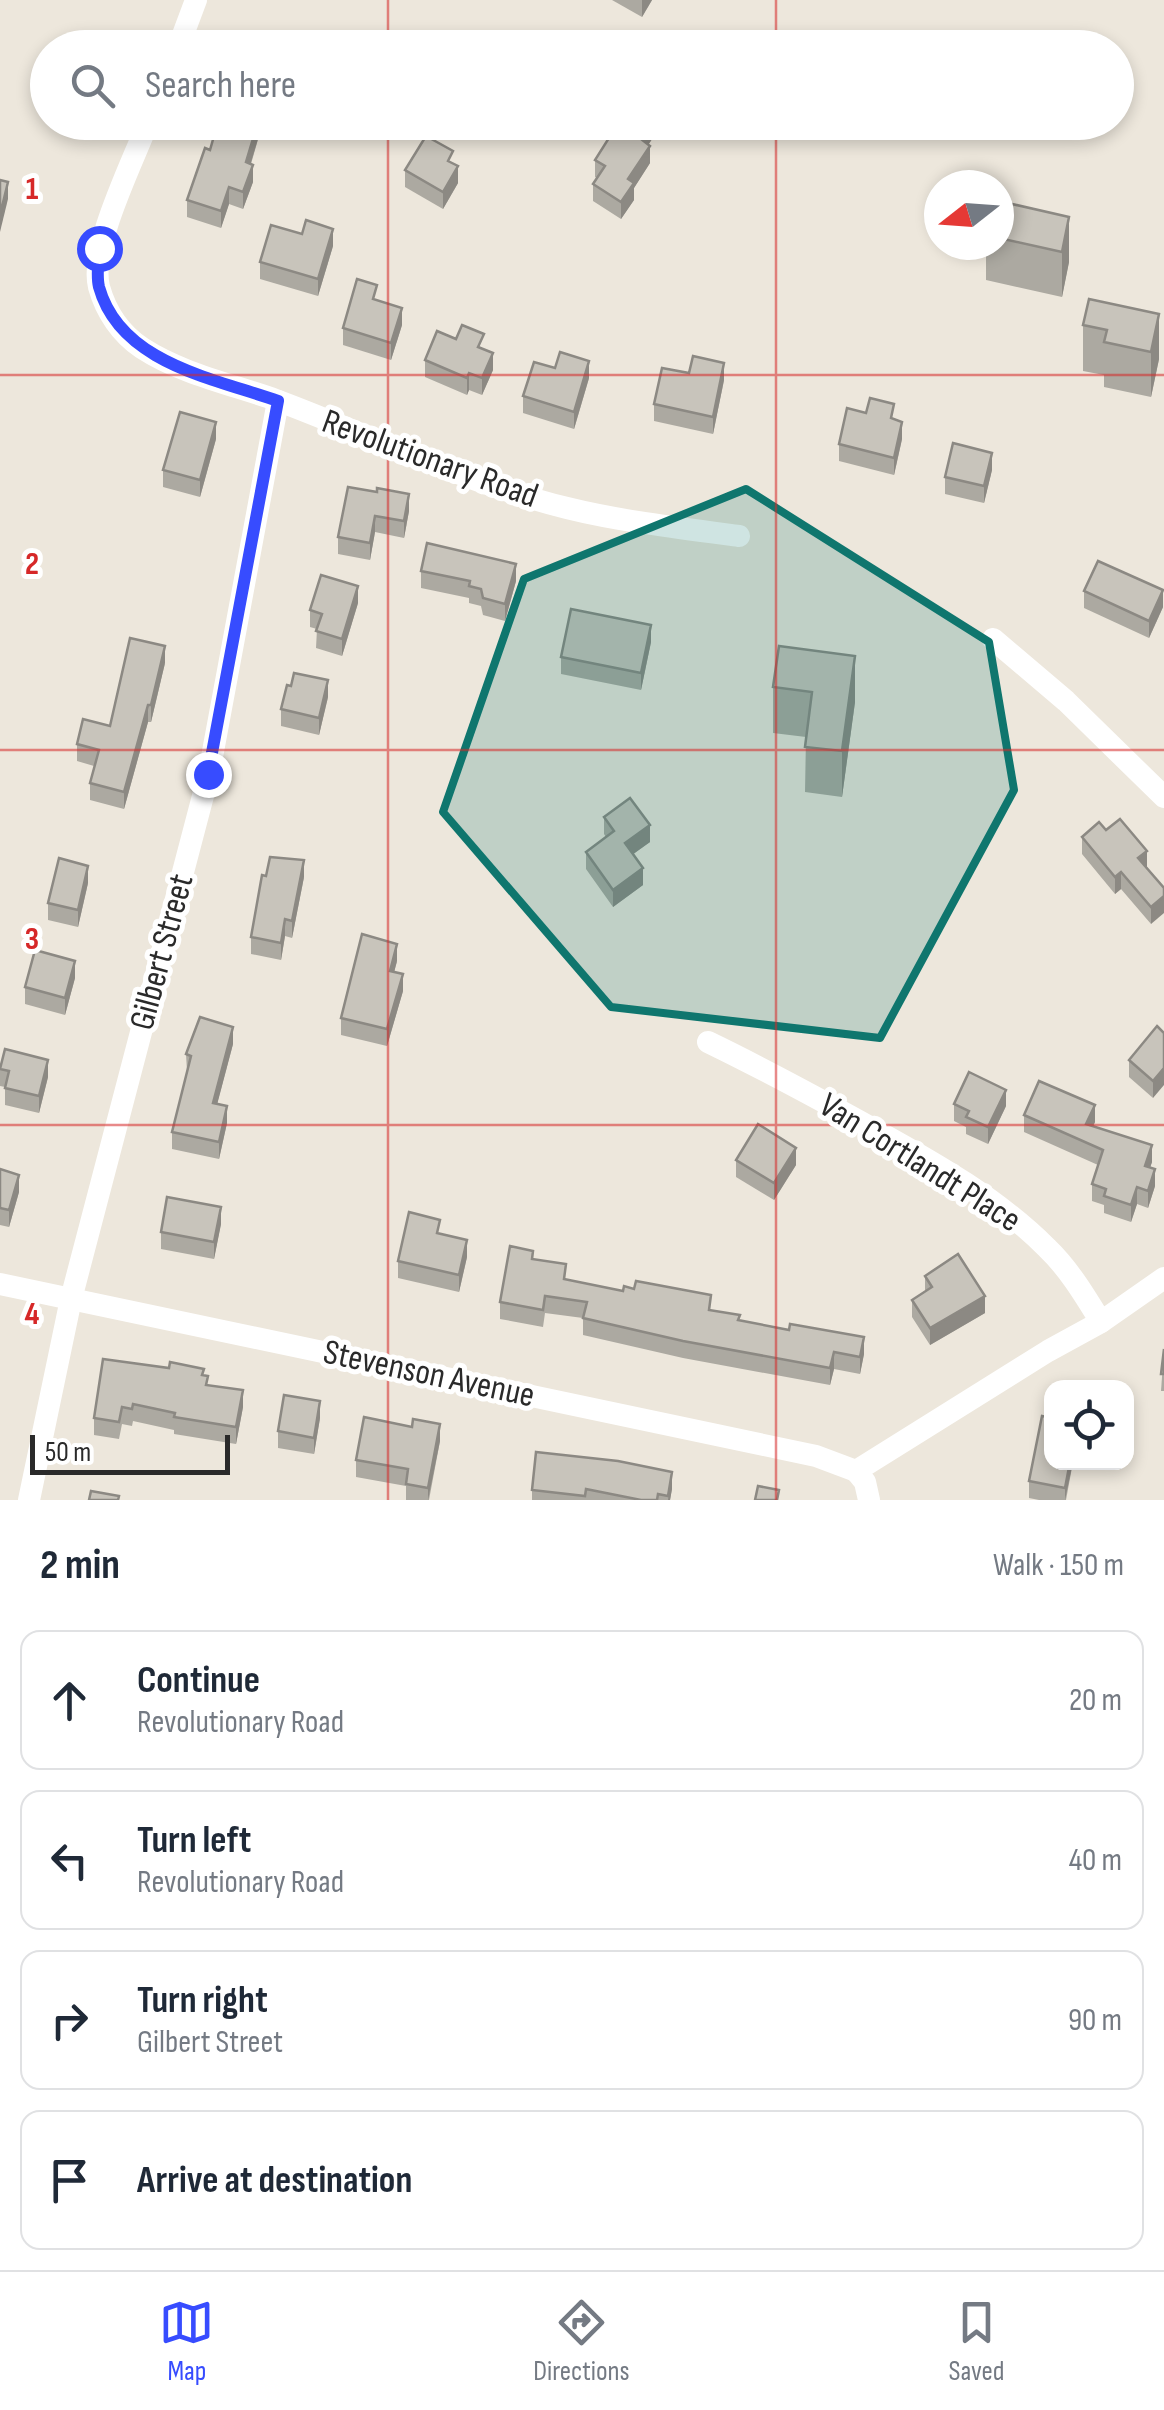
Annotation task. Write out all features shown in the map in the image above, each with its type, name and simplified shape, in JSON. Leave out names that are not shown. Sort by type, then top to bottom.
[{"type":"street","points":[[185,30],[196,0]]},
{"type":"street","name":"Revolutionary Road","points":[[141,140],[99,248],[98,284],[121,330],[141,347],[176,366],[278,401],[456,474],[568,508],[738,536]]},
{"type":"street","name":"Gilbert Street","points":[[29,1500],[71,1298],[208,774],[278,401]]},
{"type":"street","points":[[994,639],[1164,797]]},
{"type":"street","name":"Van Cortlandt Place","points":[[708,1042],[782,1078],[927,1159],[1007,1212],[1049,1249],[1076,1281],[1101,1322]]},
{"type":"street","points":[[869,1500],[865,1482],[856,1471],[1048,1350],[1101,1322],[1164,1278]]},
{"type":"street","name":"Stevenson Avenue","points":[[0,1284],[816,1456],[856,1471]]},
{"type":"highlighted area","points":[[746,489],[989,642],[1014,790],[880,1038],[611,1007],[443,812],[524,579]]},
{"type":"building","points":[[213,140],[253,140],[246,162],[253,165],[243,192],[229,187],[221,211],[187,200],[205,148],[210,150]]},
{"type":"building","points":[[424,140],[433,140],[453,151],[448,161],[458,166],[443,192],[405,170]]},
{"type":"building","points":[[608,140],[642,140],[650,146],[628,179],[634,183],[621,202],[593,184],[605,166],[595,160]]},
{"type":"building","points":[[0,180],[8,182],[0,215]]},
{"type":"building","points":[[1014,204],[1069,217],[1062,252],[1014,241]]},
{"type":"building","points":[[306,220],[333,229],[318,279],[260,262],[271,225],[302,234]]},
{"type":"building","points":[[357,279],[377,285],[373,299],[402,308],[391,343],[343,328]]},
{"type":"building","points":[[1089,299],[1159,314],[1151,352],[1104,342],[1107,330],[1083,325]]},
{"type":"building","points":[[462,325],[484,334],[478,347],[493,353],[482,378],[469,373],[467,378],[425,360],[437,331],[456,339]]},
{"type":"building","points":[[560,352],[589,361],[574,412],[523,396],[534,362],[555,368]]},
{"type":"building","points":[[693,356],[724,363],[713,417],[654,404],[662,368],[689,373]]},
{"type":"building","points":[[870,398],[894,404],[891,418],[902,422],[894,458],[839,444],[847,408],[866,413]]},
{"type":"building","points":[[180,412],[216,422],[200,480],[163,470]]},
{"type":"building","points":[[953,443],[992,453],[984,486],[945,477]]},
{"type":"building","points":[[348,487],[409,494],[404,521],[375,516],[370,543],[338,537]]},
{"type":"building","points":[[427,543],[516,564],[505,604],[483,598],[481,589],[469,586],[470,581],[421,571]]},
{"type":"building","points":[[1098,561],[1163,590],[1149,621],[1084,591]]},
{"type":"building","points":[[321,575],[358,586],[342,639],[316,631],[322,614],[310,610]]},
{"type":"building","points":[[571,609],[651,625],[641,673],[561,657]]},
{"type":"building","points":[[130,638],[165,646],[124,792],[90,783],[99,750],[77,744],[83,719],[110,726]]},
{"type":"building","points":[[779,646],[855,656],[842,751],[805,747],[812,692],[773,687]]},
{"type":"building","points":[[294,673],[328,680],[319,718],[281,709]]},
{"type":"building","points":[[630,798],[650,825],[625,843],[643,868],[613,890],[586,852],[614,831],[604,817]]},
{"type":"building","points":[[1120,819],[1147,851],[1138,858],[1164,888],[1164,896],[1151,907],[1121,872],[1115,877],[1082,837],[1099,822],[1106,830]]},
{"type":"building","points":[[270,857],[304,860],[292,921],[285,919],[281,943],[251,937],[262,875],[266,876]]},
{"type":"building","points":[[59,858],[88,866],[78,910],[48,903]]},
{"type":"building","points":[[362,934],[397,944],[390,971],[403,974],[387,1029],[341,1018]]},
{"type":"building","points":[[35,950],[75,961],[65,998],[25,987]]},
{"type":"building","points":[[200,1017],[233,1027],[213,1103],[227,1106],[219,1142],[172,1132],[191,1056],[186,1054]]},
{"type":"building","points":[[1157,1026],[1164,1033],[1164,1068],[1153,1081],[1129,1060]]},
{"type":"building","points":[[5,1049],[48,1060],[39,1096],[5,1088],[9,1071],[0,1069]]},
{"type":"building","points":[[969,1072],[1006,1090],[988,1127],[966,1117],[969,1111],[954,1104]]},
{"type":"building","points":[[1039,1081],[1095,1105],[1086,1124],[1152,1145],[1145,1166],[1155,1169],[1148,1191],[1137,1187],[1131,1205],[1104,1196],[1106,1189],[1092,1184],[1103,1150],[1024,1115]]},
{"type":"building","points":[[758,1124],[796,1148],[774,1183],[736,1160]]},
{"type":"building","points":[[0,1169],[19,1175],[9,1210],[0,1208]]},
{"type":"building","points":[[167,1197],[221,1207],[214,1242],[161,1232]]},
{"type":"building","points":[[409,1212],[440,1220],[437,1233],[467,1240],[459,1275],[398,1261]]},
{"type":"building","points":[[510,1246],[533,1251],[532,1259],[566,1264],[564,1279],[623,1291],[624,1286],[634,1289],[636,1281],[711,1295],[709,1310],[740,1315],[738,1320],[789,1330],[790,1324],[864,1337],[860,1357],[834,1352],[830,1368],[583,1318],[587,1302],[545,1296],[543,1310],[500,1302]]},
{"type":"building","points":[[958,1254],[985,1296],[930,1328],[912,1300],[932,1287],[925,1276]]},
{"type":"building","points":[[103,1359],[169,1368],[170,1362],[204,1369],[202,1375],[208,1376],[206,1385],[243,1390],[236,1427],[174,1417],[175,1413],[133,1404],[132,1409],[122,1407],[119,1422],[94,1418]]},
{"type":"building","points":[[284,1395],[320,1401],[314,1438],[278,1431]]},
{"type":"building","points":[[1044,1416],[1044,1470],[1068,1470],[1065,1488],[1029,1481]]},
{"type":"building","points":[[364,1417],[412,1427],[413,1419],[440,1424],[428,1488],[406,1484],[408,1469],[356,1460]]},
{"type":"building","points":[[536,1452],[618,1461],[672,1472],[668,1496],[658,1494],[657,1500],[641,1500],[586,1489],[585,1496],[532,1490]]},
{"type":"building","points":[[758,1486],[779,1490],[777,1500],[755,1500]]},
{"type":"building","points":[[91,1491],[119,1496],[118,1500],[89,1500]]},
{"type":"route","points":[[99,248],[98,284],[121,330],[141,347],[176,366],[278,401],[208,774]]}]
